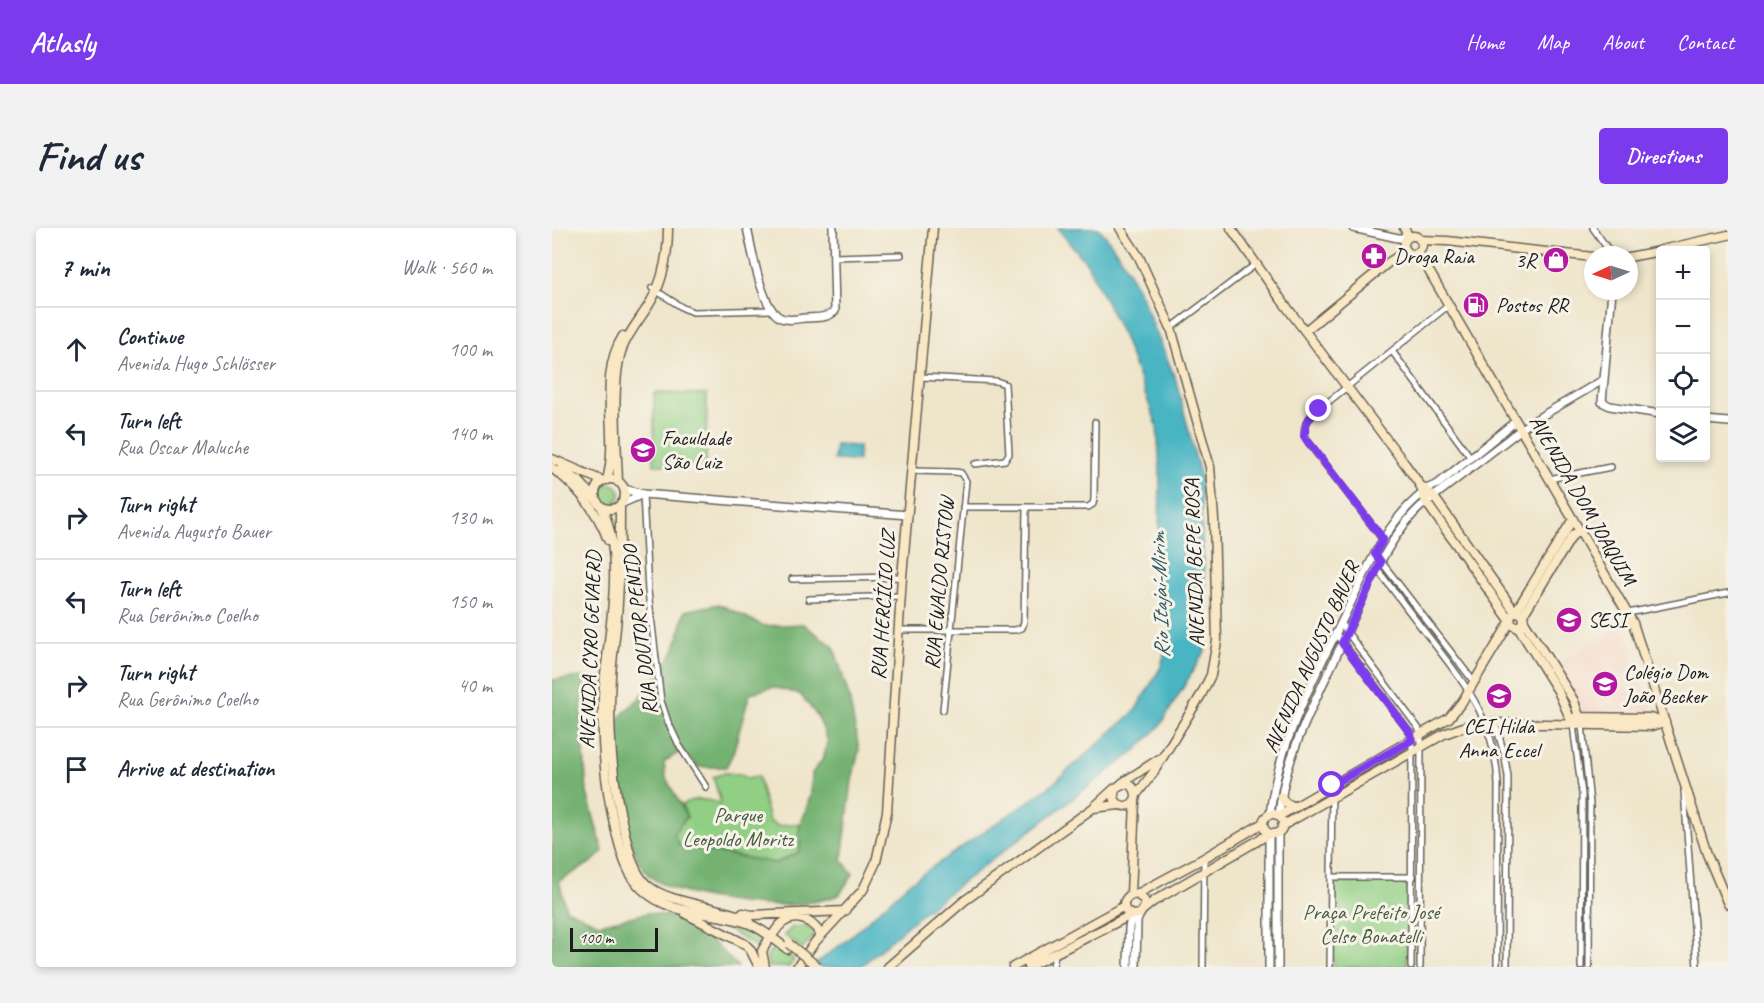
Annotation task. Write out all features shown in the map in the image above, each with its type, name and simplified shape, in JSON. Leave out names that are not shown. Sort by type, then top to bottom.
[{"type":"main road","name":"RUA HERCÍLIO LUZ","points":[[797,967],[821,935],[863,890],[873,870],[888,812],[902,577],[933,228]]},
{"type":"main road","name":"AVENIDA BEPE ROSA","points":[[1120,228],[1139,257],[1171,328],[1204,447],[1211,478],[1217,641],[1214,664],[1207,684],[1135,798]]},
{"type":"main road","points":[[1230,228],[1516,618],[1549,669],[1574,701],[1577,721]]},
{"type":"main road","points":[[552,467],[579,481],[600,504],[610,509],[621,504],[621,485],[614,449],[611,371],[616,348],[654,290],[664,253],[665,229]]},
{"type":"main road","points":[[1679,246],[1728,235]]},
{"type":"main road","points":[[1305,331],[1389,262],[1406,238],[1414,236],[1420,240],[1584,256]]},
{"type":"main road","points":[[1406,238],[1412,254],[1418,252],[1421,247],[1420,240]]},
{"type":"main road","points":[[1638,255],[1656,251]]},
{"type":"main road","name":"AVENIDA DOM JOAQUIM","points":[[1418,252],[1628,613],[1636,631],[1707,854],[1728,904]]},
{"type":"main road","points":[[600,504],[596,498],[597,488],[605,480],[614,449]]},
{"type":"main road","points":[[552,459],[621,485]]},
{"type":"main road","points":[[552,467],[589,503],[605,531],[613,555]]},
{"type":"main road","name":"AVENIDA CYRO GEVAERD","points":[[600,504],[612,536],[613,555],[611,617],[603,712],[605,769],[610,806],[623,855],[632,877],[651,896],[680,910],[744,922],[772,935]]},
{"type":"main road","name":"AVENIDA CYRO GEVAERD","points":[[621,504],[618,600],[610,712],[613,768],[619,809],[636,870],[647,885],[673,897],[734,912],[785,944]]},
{"type":"main road","points":[[1516,618],[1573,519]]},
{"type":"main road","points":[[1137,913],[1126,911],[1124,906],[1126,897],[1204,858],[1263,823],[1265,818],[1296,807],[1449,718],[1572,536],[1580,530]]},
{"type":"main road","points":[[1033,966],[1056,952],[1137,913],[1204,871],[1277,831],[1332,797],[1460,728],[1491,723],[1650,718],[1665,722]]},
{"type":"main road","name":"AVENIDA BEPE ROSA","points":[[888,967],[964,901],[1093,808],[1118,786],[1162,757]]},
{"type":"main road","points":[[1134,828],[1114,799],[1118,786],[1128,784],[1133,787],[1135,798],[1134,894]]},
{"type":"main road","points":[[1281,796],[1285,803],[1296,807]]},
{"type":"main road","points":[[1093,808],[1129,805],[1135,798]]},
{"type":"main road","points":[[1274,816],[1277,831]]},
{"type":"main road","points":[[1263,823],[1264,830],[1277,831]]},
{"type":"main road","points":[[1134,894],[1144,900],[1137,913]]},
{"type":"main road","points":[[1013,967],[1124,906]]},
{"type":"main road","points":[[680,910],[745,944],[759,967]]},
{"type":"main road","points":[[734,912],[752,915],[845,911]]},
{"type":"main road","points":[[812,913],[822,921],[821,935]]},
{"type":"main road","points":[[765,967],[762,951],[781,924],[788,920],[803,918],[814,924],[821,935]]},
{"type":"main road","points":[[785,944],[809,967]]},
{"type":"main road","points":[[785,944],[818,967]]},
{"type":"street","points":[[747,228],[763,290],[771,310]]},
{"type":"street","points":[[654,290],[682,308],[693,312],[771,310],[786,319],[828,316],[833,313],[836,304],[833,228]]},
{"type":"street","points":[[1353,228],[1390,237],[1406,238]]},
{"type":"street","points":[[1593,228],[1606,246]]},
{"type":"street","points":[[834,257],[901,255]]},
{"type":"street","points":[[1171,328],[1256,264]]},
{"type":"street","points":[[1611,300],[1601,397],[1605,405],[1656,413]]},
{"type":"street","points":[[1389,546],[1304,436],[1305,425],[1312,415],[1449,305]]},
{"type":"street","points":[[1392,351],[1473,461]]},
{"type":"street","points":[[921,377],[996,381],[1005,384],[1008,458],[975,464]]},
{"type":"street","name":"AVENIDA AUGUSTO BAUER","points":[[1274,816],[1296,748],[1315,700],[1389,546],[1412,515],[1518,425],[1603,380]]},
{"type":"street","points":[[1710,420],[1728,422]]},
{"type":"street","points":[[963,507],[1081,508],[1093,504],[1096,474],[1095,422]]},
{"type":"street","name":"AVENIDA AUGUSTO BAUER","points":[[1274,816],[1274,787],[1287,745],[1336,634],[1383,539],[1403,510],[1423,489],[1438,484],[1473,461]]},
{"type":"street","points":[[1550,479],[1611,467]]},
{"type":"street","name":"RUA EWALDO RISTOW","points":[[912,471],[961,473],[966,481],[943,710]]},
{"type":"street","points":[[621,485],[643,494],[908,514]]},
{"type":"street","points":[[621,504],[643,494]]},
{"type":"street","name":"RUA DOUTOR PENIDO","points":[[643,494],[648,591],[662,701],[668,722],[679,745],[706,787]]},
{"type":"street","points":[[898,630],[1015,630],[1023,626],[1026,508]]},
{"type":"street","points":[[1375,554],[1444,643],[1472,686],[1491,723],[1506,761],[1508,797],[1507,967]]},
{"type":"street","points":[[1371,562],[1437,648],[1472,686]]},
{"type":"street","points":[[792,579],[902,577]]},
{"type":"street","points":[[1628,613],[1728,593]]},
{"type":"street","points":[[809,599],[901,596]]},
{"type":"street","points":[[1413,617],[1419,611]]},
{"type":"street","points":[[1341,624],[1419,729],[1412,752],[1411,967]]},
{"type":"street","points":[[1336,634],[1411,734],[1417,738],[1421,747],[1420,967]]},
{"type":"street","points":[[1437,648],[1444,643]]},
{"type":"street","points":[[1379,691],[1387,686]]},
{"type":"street","points":[[1307,697],[1315,700]]},
{"type":"street","points":[[1577,721],[1590,794],[1589,967]]},
{"type":"street","points":[[1577,721],[1582,794],[1581,967]]},
{"type":"street","points":[[1491,723],[1499,796],[1497,967]]},
{"type":"street","points":[[1287,745],[1296,748]]},
{"type":"street","points":[[1684,780],[1697,967]]},
{"type":"street","points":[[1330,967],[1332,785]]},
{"type":"street","points":[[1582,794],[1590,794]]},
{"type":"street","points":[[1499,796],[1508,797]]},
{"type":"street","points":[[1412,828],[1420,828]]},
{"type":"street","points":[[1277,831],[1278,967]]},
{"type":"street","points":[[1269,967],[1269,909],[1277,831]]},
{"type":"street","points":[[1498,852],[1508,852]]},
{"type":"street","points":[[1582,858],[1590,857]]},
{"type":"street","points":[[1203,967],[1204,858]]},
{"type":"street","points":[[1331,877],[1420,877]]},
{"type":"street","points":[[1269,909],[1278,909]]},
{"type":"street","points":[[1128,967],[1129,927],[1137,913]]},
{"type":"street","points":[[1136,967],[1137,913]]},
{"type":"street","points":[[1498,914],[1507,914]]},
{"type":"street","points":[[1581,932],[1589,931]]},
{"type":"street","points":[[1053,967],[1056,952]]},
{"type":"street","points":[[1411,958],[1420,959]]},
{"type":"shaded area","name":"Colégio Dom João Becker","points":[[1622,625],[1652,712],[1582,712],[1556,665]]},
{"type":"green space","points":[[654,393],[707,394],[706,466],[654,465]]},
{"type":"green space","points":[[610,484],[617,487],[620,494],[617,501],[610,504],[603,501],[600,494],[603,487]]},
{"type":"green space","points":[[719,604],[764,626],[803,624],[834,647],[849,697],[859,750],[852,780],[842,860],[853,874],[839,895],[813,902],[786,905],[712,899],[672,888],[657,881],[646,872],[635,854],[628,833],[619,783],[616,754],[617,725],[622,715],[642,695],[672,654],[685,611]],"holes":[[[773,687],[800,694],[818,717],[828,741],[823,759],[812,773],[811,793],[800,823],[799,852],[776,863],[679,846],[674,833],[687,817],[666,778],[664,762],[681,751],[698,767],[726,767],[733,753],[750,693]]]},
{"type":"green space","points":[[585,677],[581,714],[587,793],[603,851],[592,862],[559,881],[566,909],[599,924],[648,913],[676,917],[712,941],[738,967],[552,967],[552,680]]},
{"type":"green space","name":"Parque Leopoldo Moritz","points":[[724,773],[741,774],[748,779],[758,776],[769,821],[778,826],[800,823],[799,852],[776,863],[678,846],[673,833],[687,817],[682,805],[696,800],[721,803],[713,777]]},
{"type":"green space","name":"Praça Prefeito José Celso Bonatelli","points":[[1408,881],[1407,967],[1333,967],[1334,883]]},
{"type":"green space","points":[[708,917],[749,928],[763,936],[756,947]]},
{"type":"green space","points":[[804,926],[812,929],[814,933],[802,949],[784,935],[793,927]]},
{"type":"green space","points":[[774,949],[782,950],[794,960],[789,967],[768,967],[767,957]]},
{"type":"water","points":[[1057,228],[1098,228],[1105,235],[1123,261],[1139,291],[1176,380],[1201,479],[1206,603],[1205,651],[1160,726],[1134,752],[922,913],[860,967],[815,967],[909,883],[1048,788],[1135,711],[1161,667],[1171,627],[1161,580],[1157,425],[1123,336],[1086,262]]},
{"type":"water","points":[[835,445],[859,446],[858,461],[834,460]]},
{"type":"place","name":"Droga Raia","points":[[1374,256]]},
{"type":"place","name":"3R","points":[[1556,260]]},
{"type":"place","name":"Postos RR","points":[[1476,305]]},
{"type":"place","name":"Faculdade São Luiz","points":[[643,450]]},
{"type":"place","name":"SESI","points":[[1569,620]]},
{"type":"place","name":"Colégio Dom João Becker","points":[[1605,684]]},
{"type":"place","name":"CEI Hilda Anna Eccel","points":[[1499,696]]},
{"type":"route","points":[[1319,409],[1307,421],[1304,436],[1383,539],[1375,554],[1381,562],[1342,643],[1411,734],[1412,740],[1332,785]]},
{"type":"water label","name":"Rio Itajaí-Mirim","points":[[1160,595]]}]
